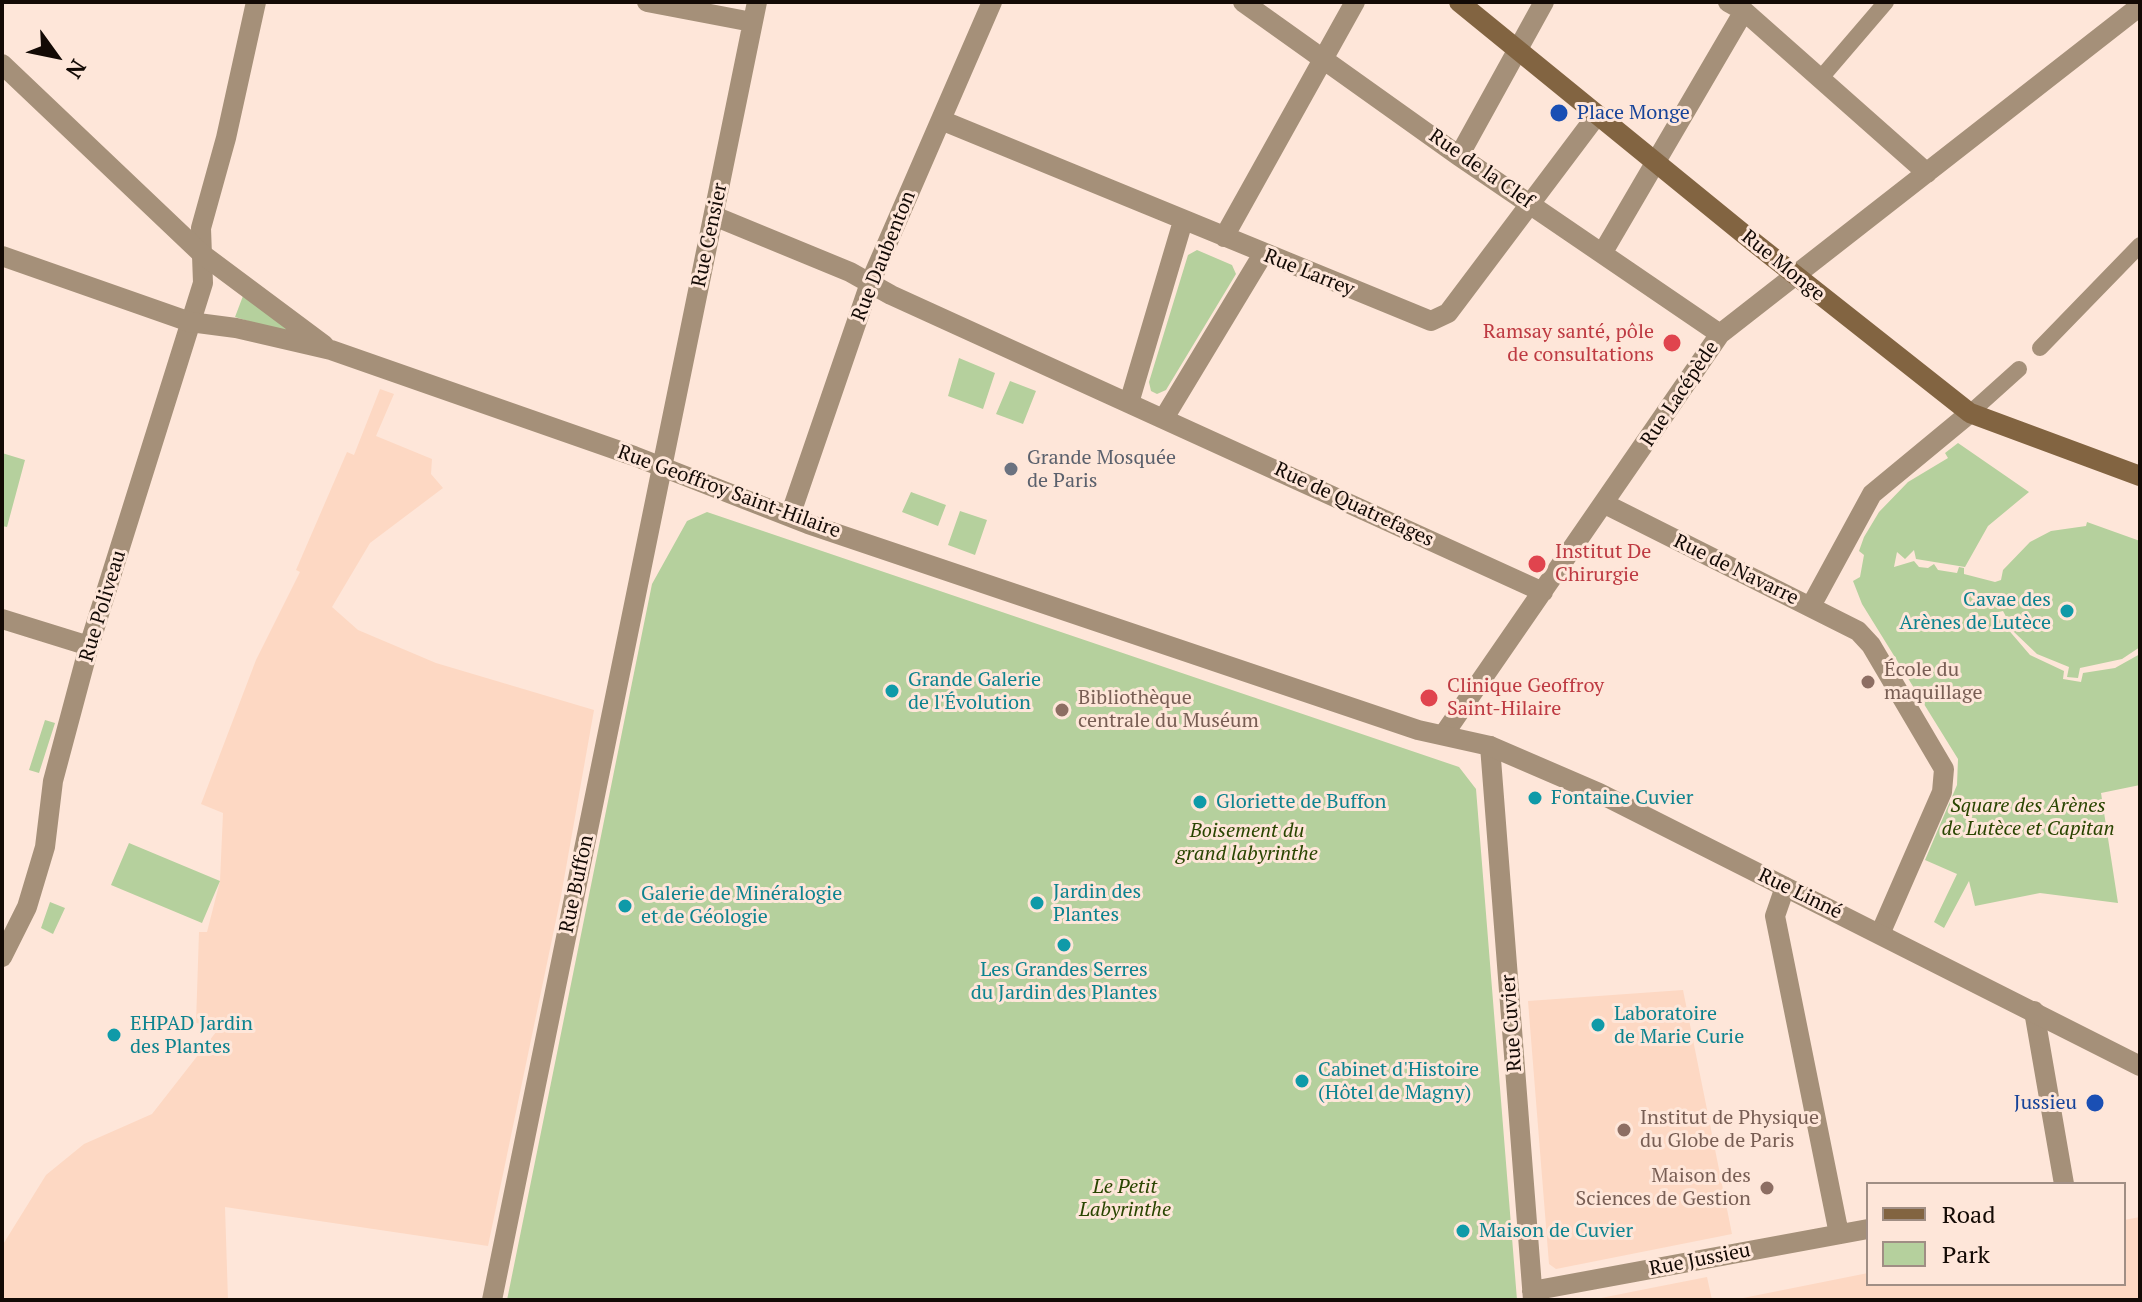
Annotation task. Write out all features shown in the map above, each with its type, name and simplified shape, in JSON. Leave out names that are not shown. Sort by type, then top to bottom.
[{"type":"main road","name":"Rue Monge","points":[[1459,2],[1796,277],[1970,413],[2140,476]]},
{"type":"street","name":"Rue Poliveau","points":[[2,957],[27,907],[45,847],[53,781],[89,646],[203,283],[201,228],[226,138],[256,2]]},
{"type":"street","points":[[647,2],[755,12]]},
{"type":"street","name":"Rue Daubenton","points":[[790,516],[870,283],[992,2]]},
{"type":"street","name":"Rue de la Clef","points":[[1243,2],[1459,156],[1720,334]]},
{"type":"street","points":[[1224,237],[1326,59],[1355,2]]},
{"type":"street","points":[[1459,156],[1544,2]]},
{"type":"street","points":[[1820,79],[1886,2]]},
{"type":"street","points":[[1603,252],[1656,163],[1741,5],[1927,173]]},
{"type":"street","name":"Rue Lacépède","points":[[1449,735],[1720,334],[2140,6]]},
{"type":"street","name":"Rue Censier","points":[[663,469],[755,12]]},
{"type":"street","points":[[2,64],[202,254],[331,350]]},
{"type":"street","name":"Rue Larrey","points":[[941,120],[1431,321],[1448,313],[1597,115]]},
{"type":"street","name":"Rue de Quatrefages","points":[[714,216],[870,283],[1543,592]]},
{"type":"street","points":[[1129,403],[1183,221]]},
{"type":"street","points":[[2040,348],[2140,245]]},
{"type":"street","points":[[1164,418],[1263,254]]},
{"type":"street","name":"Rue Geoffroy Saint-Hilaire","points":[[2,256],[190,322],[236,328],[331,350],[790,516],[1418,730],[1449,735]]},
{"type":"street","points":[[1970,413],[2019,369]]},
{"type":"street","name":"Rue de Navarre","points":[[1605,504],[1811,606],[1872,494],[1970,413]]},
{"type":"street","name":"Rue Buffon","points":[[492,1300],[663,469]]},
{"type":"street","points":[[1811,606],[1858,631],[1871,645],[1944,769],[1942,792],[1880,934]]},
{"type":"street","points":[[2,619],[89,646]]},
{"type":"street","name":"Rue Linné","points":[[1449,735],[1490,746],[1599,793],[2140,1066]]},
{"type":"street","name":"Rue Cuvier","points":[[1490,746],[1532,1296]]},
{"type":"street","points":[[1785,887],[1775,916],[1839,1234]]},
{"type":"street","points":[[2034,1011],[2064,1182]]},
{"type":"street","name":"Rue Jussieu","points":[[1532,1296],[1866,1229]]},
{"type":"shaded area","points":[[380,389],[394,394],[376,436],[432,459],[431,474],[443,488],[370,543],[332,607],[358,630],[436,663],[594,710],[561,896],[488,1246],[225,1207],[228,1300],[2,1300],[2,1246],[46,1175],[84,1144],[152,1114],[220,1027],[196,1023],[199,932],[207,932],[220,881],[223,813],[201,804],[256,660],[300,572],[296,570],[347,452],[354,455]]},
{"type":"shaded area","name":"Institut de Physique du Globe de Paris","points":[[1683,990],[1732,1234],[1556,1269],[1549,1264],[1528,1001]]},
{"type":"shaded area","points":[[2140,1217],[2140,1300],[1733,1300],[1866,1273],[1866,1286],[2126,1286],[2126,1220]]},
{"type":"shaded area","points":[[1707,1277],[1712,1300],[1591,1300],[1646,1289]]},
{"type":"green space","points":[[1197,250],[1232,265],[1236,274],[1166,390],[1157,394],[1151,391],[1149,382],[1188,255]]},
{"type":"green space","points":[[243,296],[290,328],[287,333],[235,317]]},
{"type":"green space","points":[[959,358],[995,373],[983,409],[948,396]]},
{"type":"green space","points":[[1010,381],[1036,391],[1023,424],[996,414]]},
{"type":"green space","name":"Square des Arènes de Lutèce et Capitan","points":[[1958,443],[2029,492],[1988,526],[1965,567],[1916,559],[1914,550],[1905,559],[1897,552],[1894,567],[1914,561],[1919,567],[1928,568],[1934,564],[1938,570],[1957,573],[1959,567],[1964,568],[1964,574],[1995,582],[2001,580],[2003,570],[2030,542],[2051,531],[2086,526],[2087,522],[2140,541],[2140,647],[2122,659],[2080,668],[2078,678],[2067,677],[2069,667],[2037,654],[2014,632],[2003,611],[1994,613],[2030,655],[2064,671],[2063,679],[2081,682],[2083,673],[2115,668],[2140,654],[2140,785],[2101,793],[2118,903],[2040,893],[1975,906],[1969,881],[1944,928],[1934,922],[1957,874],[1925,860],[1957,785],[1958,759],[1862,604],[1853,581],[1860,577],[1864,555],[1859,551],[1864,537],[1879,512],[1908,482],[1948,458],[1945,453]]},
{"type":"green space","points":[[2,453],[25,460],[7,527],[2,526]]},
{"type":"green space","points":[[911,492],[946,505],[938,526],[902,512]]},
{"type":"green space","points":[[960,511],[987,520],[975,555],[948,545]]},
{"type":"green space","name":"Jardin des Plantes","points":[[707,512],[1459,767],[1476,789],[1517,1300],[507,1300],[652,584],[687,521]]},
{"type":"green space","points":[[45,720],[55,723],[39,773],[29,770]]},
{"type":"green space","points":[[129,843],[220,881],[202,923],[111,885]]},
{"type":"green space","points":[[50,902],[65,908],[53,934],[41,928]]},
{"type":"place","name":"Place Monge","points":[[1559,113]]},
{"type":"place","name":"Ramsay santé, pôle de consultations","points":[[1672,343]]},
{"type":"place","name":"Grande Mosquée de Paris","points":[[1011,469]]},
{"type":"place","name":"Institut De Chirurgie","points":[[1537,564]]},
{"type":"place","name":"Cavae des Arènes de Lutèce","points":[[2067,611]]},
{"type":"place","name":"École du maquillage","points":[[1868,682]]},
{"type":"place","name":"Grande Galerie de l'Évolution","points":[[892,691]]},
{"type":"place","name":"Clinique Geoffroy Saint-Hilaire","points":[[1429,698]]},
{"type":"place","name":"Bibliothèque centrale du Muséum","points":[[1062,710]]},
{"type":"place","name":"Fontaine Cuvier","points":[[1535,798]]},
{"type":"place","name":"Gloriette de Buffon","points":[[1200,802]]},
{"type":"place","name":"Jardin des Plantes","points":[[1037,903]]},
{"type":"place","name":"Galerie de Minéralogie et de Géologie","points":[[625,906]]},
{"type":"place","name":"Les Grandes Serres du Jardin des Plantes","points":[[1064,945]]},
{"type":"place","name":"Laboratoire de Marie Curie","points":[[1598,1025]]},
{"type":"place","name":"EHPAD Jardin des Plantes","points":[[114,1035]]},
{"type":"place","name":"Cabinet d'Histoire (Hôtel de Magny)","points":[[1302,1081]]},
{"type":"place","name":"Jussieu","points":[[2095,1103]]},
{"type":"place","name":"Institut de Physique du Globe de Paris","points":[[1624,1130]]},
{"type":"place","name":"Maison des Sciences de Gestion","points":[[1767,1188]]},
{"type":"place","name":"Maison de Cuvier","points":[[1463,1231]]},
{"type":"park label","name":"Boisement du grand labyrinthe","points":[[1247,842]]},
{"type":"park label","name":"Le Petit Labyrinthe","points":[[1125,1198]]}]
